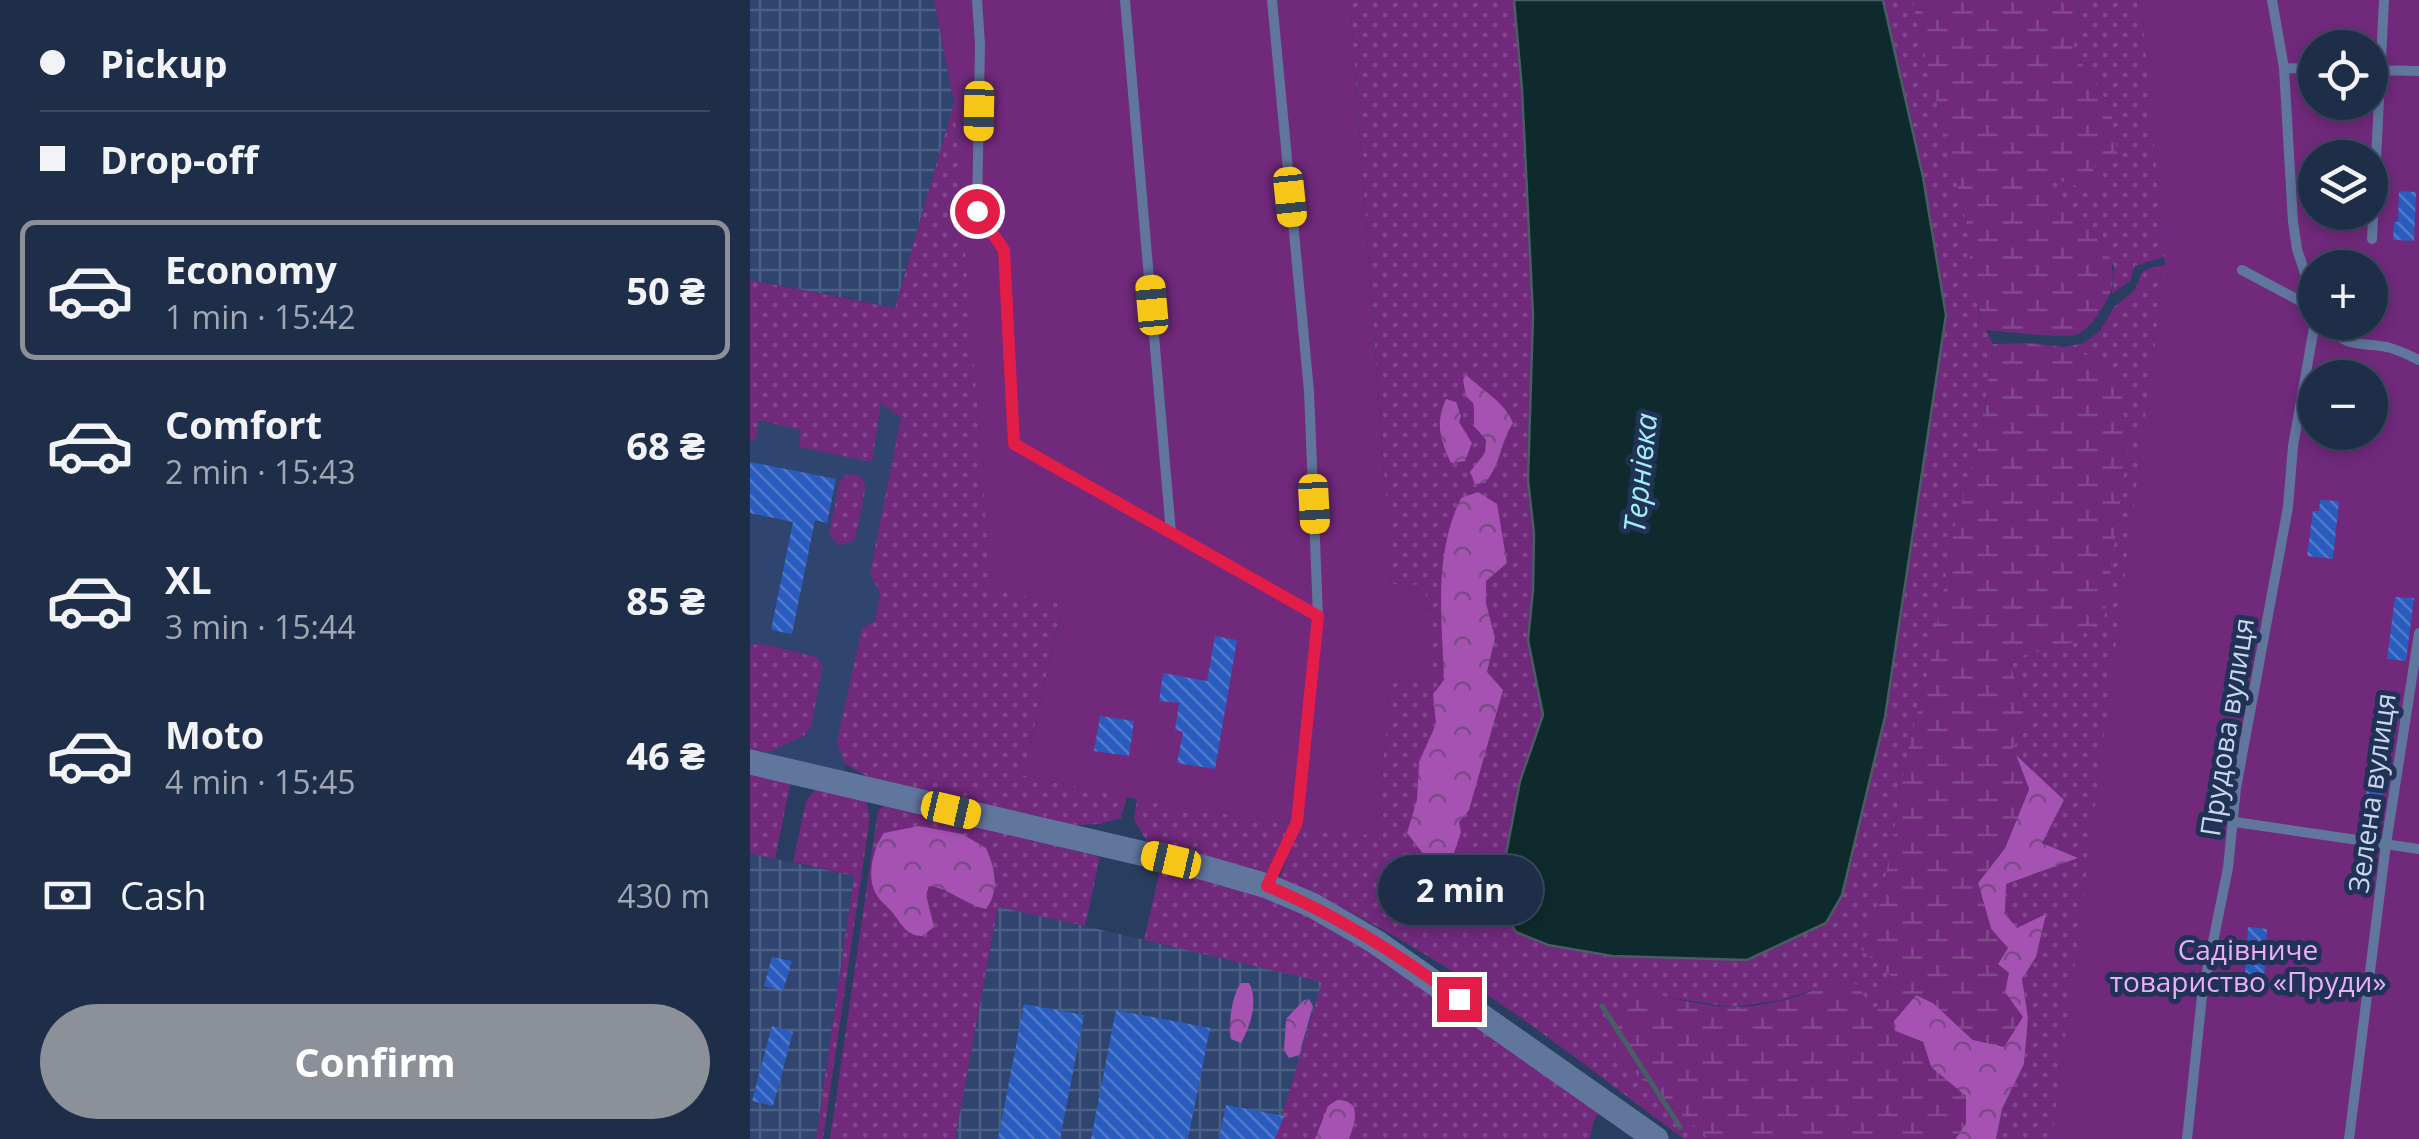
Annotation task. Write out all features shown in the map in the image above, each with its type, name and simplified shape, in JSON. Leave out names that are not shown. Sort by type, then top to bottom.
[{"type":"street","points":[[750,762],[1206,868],[1267,886],[1312,905],[1404,959],[1656,1139]]},
{"type":"lane","points":[[977,0],[977,211],[1004,250],[1014,444],[1318,616]]},
{"type":"lane","points":[[1125,0],[1171,534]]},
{"type":"lane","points":[[1267,886],[1297,822],[1318,616],[1309,391],[1272,0]]},
{"type":"lane","points":[[2272,0],[2284,68],[2292,222],[2298,252]]},
{"type":"lane","points":[[2381,30],[2384,0]]},
{"type":"lane","points":[[2284,68],[2298,68]]},
{"type":"lane","points":[[2388,70],[2419,71]]},
{"type":"lane","points":[[2372,239],[2375,120]]},
{"type":"lane","points":[[2242,270],[2298,298]]},
{"type":"lane","name":"Прудова вулиця","points":[[2186,1139],[2202,996],[2288,507],[2293,446],[2312,340]]},
{"type":"lane","points":[[2341,340],[2385,346],[2419,360]]},
{"type":"lane","name":"Зелена вулиця","points":[[2349,1139],[2386,844],[2419,632]]},
{"type":"lane","points":[[2235,822],[2419,849]]},
{"type":"shaded area","points":[[750,0],[934,0],[954,103],[895,308],[750,280]]},
{"type":"shaded area","points":[[750,374],[881,402],[914,429],[844,773],[750,751]]},
{"type":"shaded area","points":[[750,853],[854,876],[816,1139],[750,1139]]},
{"type":"shaded area","points":[[998,906],[1323,981],[1275,1139],[955,1139]]},
{"type":"green space","points":[[934,0],[1350,0],[1392,584],[1425,585],[1430,678],[1390,683],[1377,836],[1169,806],[1023,775],[1063,605],[991,588],[954,103]]},
{"type":"green space","points":[[1350,0],[1514,0],[1533,316],[1528,480],[1534,534],[1528,640],[1543,715],[1520,781],[1502,875],[1502,911],[1517,932],[1548,944],[1747,960],[1826,923],[1842,895],[1885,717],[1946,315],[1923,177],[1883,0],[1912,0],[1969,233],[1970,276],[1982,321],[1993,344],[1982,432],[1955,526],[1883,892],[1871,930],[1859,947],[1891,975],[1889,987],[1880,993],[1876,1019],[1858,985],[1825,986],[1782,1000],[1730,1007],[1636,992],[1637,1075],[1710,1139],[1684,1139],[1539,1031],[1439,963],[1334,904],[1279,880],[1299,825],[1377,835],[1390,683],[1429,678],[1425,586],[1392,585]]},
{"type":"green space","points":[[1912,0],[2078,0],[2079,20],[2073,49],[2110,106],[2119,162],[2092,167],[2099,185],[2091,191],[2041,178],[2096,235],[2107,251],[2112,269],[2112,286],[2104,305],[2078,334],[2048,336],[1985,330],[1970,276],[1969,233]]},
{"type":"green space","points":[[2078,0],[2267,0],[2177,253],[2135,266],[2130,281],[2112,294],[2114,266],[2040,177],[2091,190],[2091,167],[2110,106],[2073,49],[2079,20]]},
{"type":"green space","name":"Садівниче товариство «Пруди»","points":[[2141,0],[2419,0],[2419,1139],[2052,1139],[2165,264]]},
{"type":"green space","points":[[954,103],[1063,604],[1023,775],[1127,797],[1121,818],[1100,824],[1074,825],[875,781],[845,764],[837,742],[862,628],[875,621],[880,593],[870,573],[901,418],[881,403],[872,462],[799,447],[801,430],[759,420],[756,440],[750,439],[750,280],[895,308]]},
{"type":"green space","points":[[2172,264],[2099,1139],[1996,1139],[2002,1109],[2024,1064],[2028,1018],[2022,979],[2036,957],[2044,915],[2017,929],[2005,914],[2006,884],[2077,858],[2042,843],[2064,800],[2013,748],[2029,721],[2008,659],[2071,643],[2052,348],[2029,343],[2064,347],[2084,343],[2100,331],[2114,307],[2135,290],[2142,272]]},
{"type":"green space","points":[[2029,343],[2088,355],[2110,368],[2133,394],[2120,405],[2130,432],[2104,619],[2071,643],[2008,659],[2029,721],[2013,748],[2029,789],[2005,848],[1978,883],[1991,929],[2008,948],[1998,964],[2009,973],[2005,992],[2023,1017],[2004,1047],[1973,1040],[1933,1003],[1916,995],[1893,1022],[1895,1031],[1923,1042],[1931,1067],[1966,1096],[1966,1123],[1955,1139],[1710,1139],[1637,1075],[1616,1047],[1617,1012],[1636,992],[1732,1007],[1774,1003],[1839,977],[1858,985],[1876,1018],[1880,993],[1889,987],[1891,976],[1859,947],[1871,930],[1883,892],[1955,526],[1982,432],[1993,344]]},
{"type":"green space","points":[[1466,375],[1499,403],[1513,423],[1485,483],[1475,484],[1470,472],[1485,453],[1486,440],[1474,426],[1474,404],[1466,396],[1463,380]]},
{"type":"green space","points":[[1446,399],[1456,402],[1459,422],[1472,443],[1465,461],[1451,463],[1442,439],[1440,424]]},
{"type":"green space","points":[[849,474],[860,476],[866,486],[855,540],[840,546],[829,534],[840,480]]},
{"type":"green space","points":[[1478,492],[1497,504],[1507,563],[1486,581],[1486,603],[1495,638],[1487,672],[1503,690],[1469,810],[1459,822],[1461,832],[1453,856],[1431,864],[1407,833],[1417,800],[1419,762],[1436,724],[1433,694],[1444,680],[1441,588],[1446,542],[1461,498]]},
{"type":"green space","points":[[763,644],[816,657],[823,666],[811,727],[804,736],[769,752],[750,751],[750,645]]},
{"type":"green space","points":[[2016,755],[2064,800],[2042,843],[2078,858],[2006,884],[2005,914],[2017,928],[2046,914],[2036,957],[2022,979],[2028,1018],[2024,1064],[2002,1109],[1996,1139],[1955,1139],[1966,1123],[1931,1067],[1923,1042],[1895,1031],[1893,1022],[1916,995],[1933,1003],[1973,1040],[2004,992],[1998,964],[2007,948],[1991,929],[1978,883],[2005,848],[2029,789]]},
{"type":"green space","points":[[750,771],[788,781],[790,785],[775,859],[750,853]]},
{"type":"green space","points":[[816,789],[866,800],[870,817],[823,1139],[816,1139],[854,876],[793,862],[806,801]]},
{"type":"green space","points":[[1137,799],[1292,824],[1265,873],[1148,844],[1134,819]]},
{"type":"green space","points":[[886,804],[1100,857],[1085,926],[998,907],[955,1139],[830,1139],[878,810]]},
{"type":"green space","points":[[919,826],[962,834],[986,848],[995,879],[986,909],[929,886],[926,895],[934,927],[922,936],[908,931],[879,899],[871,871],[884,833]]},
{"type":"green space","points":[[1161,866],[1264,892],[1337,928],[1600,1111],[1590,1139],[1275,1139],[1322,982],[1144,940]]},
{"type":"green space","points":[[1241,983],[1249,983],[1253,1006],[1241,1043],[1231,1039],[1230,1026],[1233,1002]]},
{"type":"green space","points":[[1309,999],[1313,1006],[1299,1055],[1289,1058],[1284,1050],[1286,1019]]},
{"type":"green space","points":[[1337,1100],[1354,1108],[1349,1139],[1315,1139],[1328,1106]]},
{"type":"water","points":[[1514,0],[1883,0],[1923,177],[1946,315],[1885,717],[1842,895],[1826,923],[1747,960],[1612,956],[1548,945],[1516,932],[1502,911],[1502,875],[1520,781],[1543,715],[1528,640],[1534,534],[1528,480],[1533,316]]},
{"type":"building","points":[[2399,191],[2416,192],[2414,241],[2393,240]]},
{"type":"building","points":[[750,462],[836,479],[827,523],[815,520],[792,634],[771,630],[793,522],[750,513]]},
{"type":"building","points":[[2320,500],[2339,501],[2333,559],[2307,556],[2313,511],[2319,511]]},
{"type":"building","points":[[2395,597],[2414,598],[2406,661],[2387,659]]},
{"type":"building","points":[[1215,636],[1237,640],[1215,769],[1177,763],[1183,732],[1175,730],[1179,703],[1159,701],[1163,673],[1207,681]]},
{"type":"building","points":[[1100,716],[1134,721],[1129,756],[1094,751]]},
{"type":"building","points":[[2375,720],[2394,721],[2387,782],[2383,782],[2381,821],[2363,820]]},
{"type":"building","points":[[2248,927],[2267,929],[2264,981],[2245,979]]},
{"type":"building","points":[[772,957],[792,961],[783,991],[764,986]]},
{"type":"building","points":[[1024,1004],[1084,1015],[1060,1139],[998,1139]]},
{"type":"building","points":[[1116,1010],[1210,1028],[1188,1139],[1091,1139]]},
{"type":"building","points":[[772,1026],[793,1032],[773,1106],[752,1101]]},
{"type":"building","points":[[1226,1105],[1284,1116],[1275,1139],[1219,1139]]},
{"type":"waterway","name":"Тернівка","points":[[1602,1006],[1680,1127]]},
{"type":"route","points":[[977,211],[1004,250],[1014,444],[1318,616],[1297,822],[1267,886],[1312,905],[1376,942],[1459,999]]}]
